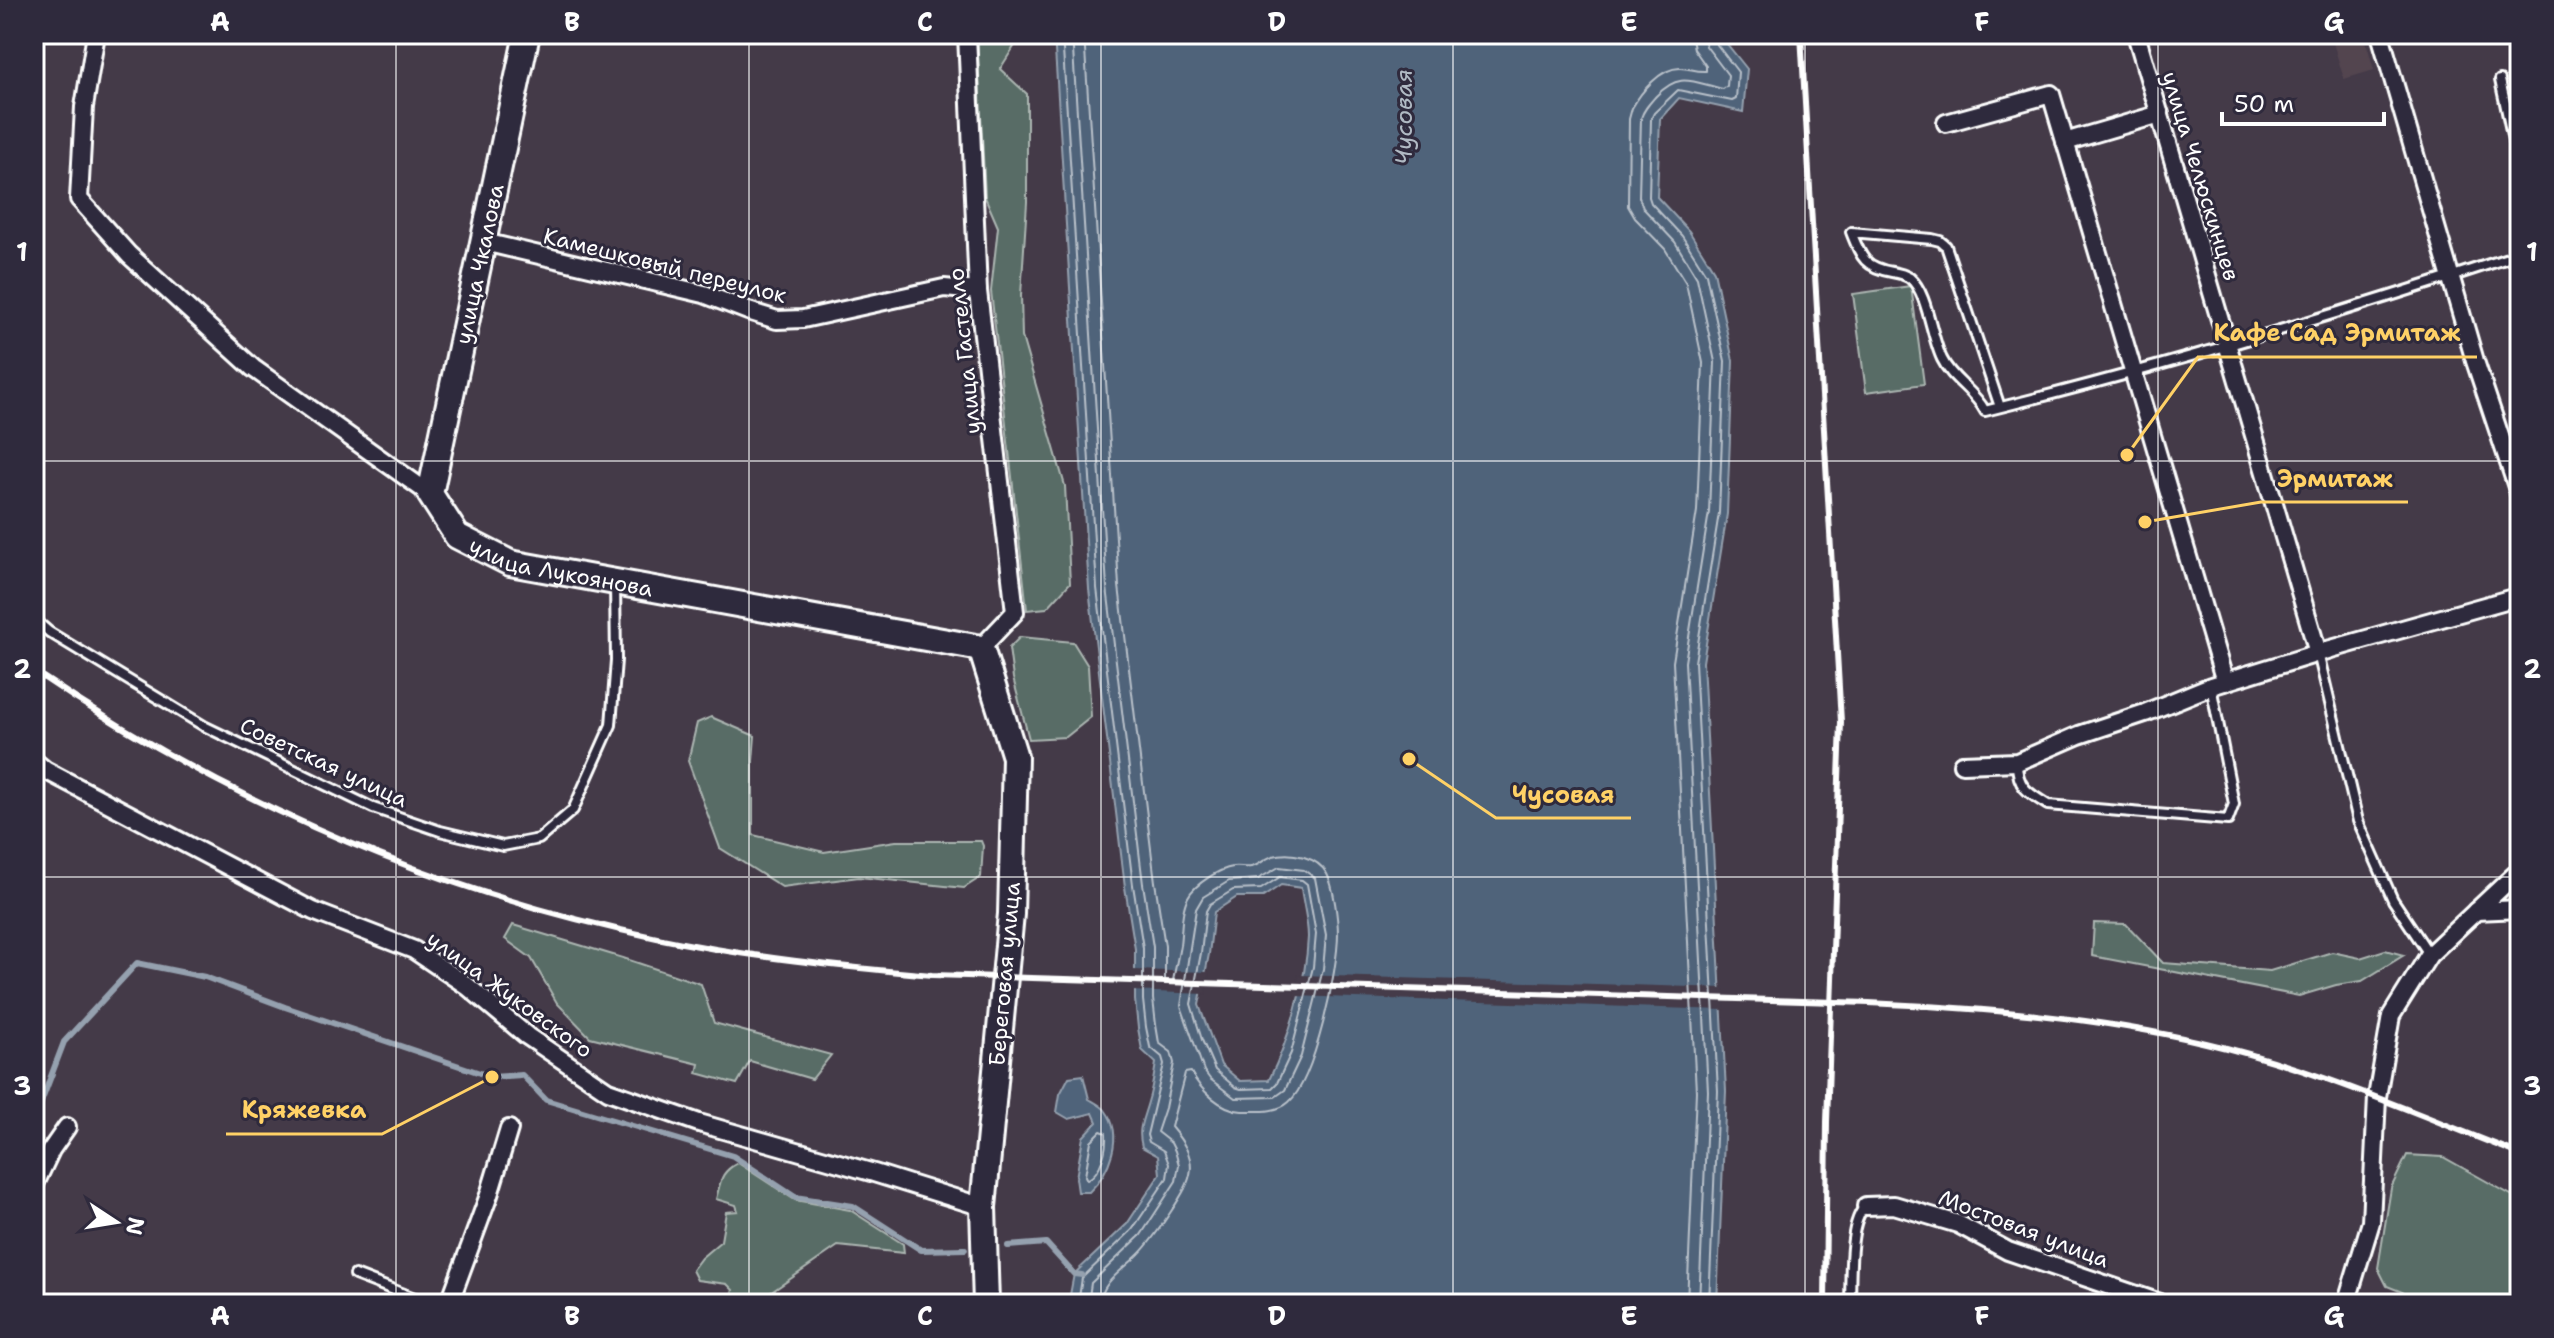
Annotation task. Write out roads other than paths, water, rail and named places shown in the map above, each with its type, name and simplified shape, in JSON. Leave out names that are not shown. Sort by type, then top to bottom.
[{"type":"street","name":"улица Лукоянова","points":[[96,34],[84,107],[79,199],[129,255],[253,368],[430,494],[457,536],[510,563],[981,648]]},
{"type":"street","name":"улица Чкалова","points":[[430,494],[527,34]]},
{"type":"street","name":"улица Гастелло","points":[[967,34],[978,291],[1015,612],[981,648]]},
{"type":"street","name":"улица Челюскинцев","points":[[2136,34],[2318,653]]},
{"type":"street","points":[[2380,34],[2475,361],[2520,496]]},
{"type":"street","points":[[1946,123],[2051,94],[2133,374],[2218,684]]},
{"type":"street","points":[[2065,142],[2160,114]]},
{"type":"street","name":"Камешковый переулок","points":[[484,242],[704,294],[777,320],[803,319],[944,288],[978,291]]},
{"type":"street","points":[[1962,764],[2017,762],[2079,735],[2218,684],[2520,596]]},
{"type":"street","name":"Береговая улица","points":[[981,648],[1015,757],[1011,914],[983,1207],[986,1304]]},
{"type":"street","name":"улица Жуковского","points":[[38,771],[313,911],[414,950],[466,985],[527,1036],[608,1091],[699,1123],[983,1207]]},
{"type":"street","points":[[2346,1304],[2371,1222],[2377,1097],[2391,1016],[2429,955],[2520,870]]},
{"type":"street","points":[[2476,911],[2520,909]]},
{"type":"street","points":[[34,1186],[51,1150],[67,1127]]},
{"type":"street","points":[[449,1304],[489,1195],[509,1129]]},
{"type":"street","name":"Мостовая улица","points":[[1866,1206],[1894,1205],[1958,1224],[2008,1251],[2163,1304]]},
{"type":"lane","points":[[2500,80],[2520,172]]},
{"type":"lane","points":[[2000,407],[1946,246],[1932,239],[1851,232],[1864,260],[1872,267],[1910,278],[1925,304],[1934,339],[1948,370],[1971,391],[1985,411],[2133,374],[2520,254]]},
{"type":"lane","name":"Советская улица","points":[[34,619],[49,632],[204,726],[345,795],[440,831],[503,846],[539,839],[573,810],[611,725],[616,660],[615,582]]},
{"type":"lane","points":[[2318,653],[2358,821],[2393,900],[2429,955]]},
{"type":"lane","points":[[2017,762],[2017,779],[2030,795],[2048,805],[2228,820],[2234,804],[2218,684]]},
{"type":"lane","points":[[1850,1304],[1855,1225],[1866,1206]]},
{"type":"lane","points":[[355,1275],[430,1304]]},
{"type":"water","name":"Чусовая","points":[[1054,34],[1719,34],[1747,69],[1743,112],[1679,98],[1660,119],[1657,197],[1689,231],[1714,271],[1733,361],[1727,514],[1703,662],[1726,1091],[1717,1304],[1071,1304],[1074,1274],[1127,1224],[1160,1174],[1158,1156],[1142,1147],[1140,1135],[1156,1063],[1142,1050],[1138,1028],[1135,949],[1089,589]],"holes":[[[1281,885],[1301,888],[1308,931],[1307,955],[1290,1029],[1269,1080],[1240,1081],[1221,1065],[1199,1005],[1214,912],[1237,897],[1263,897]]]},
{"type":"water","points":[[1083,1075],[1089,1099],[1105,1110],[1114,1131],[1108,1165],[1089,1192],[1078,1192],[1076,1178],[1083,1137],[1097,1122],[1093,1113],[1069,1119],[1057,1112],[1060,1094],[1069,1077]]},
{"type":"waterway","points":[[34,1121],[64,1042],[137,963],[205,977],[492,1077],[522,1075],[546,1100],[733,1156],[795,1197],[853,1206],[921,1250],[965,1249]]},
{"type":"waterway","points":[[1008,1246],[1046,1243],[1074,1274],[1082,1275]]},
{"type":"railway","points":[[1801,34],[1841,722],[1827,1122],[1825,1304]]},
{"type":"railway","points":[[34,671],[180,761],[332,835],[491,895],[573,918],[691,945],[794,961],[932,975],[1869,1003],[2038,1015],[2122,1026],[2246,1053],[2364,1093],[2520,1154]]},
{"type":"place","name":"Кафе Сад Эрмитаж","points":[[2127,455]]},
{"type":"place","name":"Эрмитаж","points":[[2145,522]]},
{"type":"place","name":"Чусовая","points":[[1409,759]]},
{"type":"place","name":"Кряжевка","points":[[492,1077]]}]
